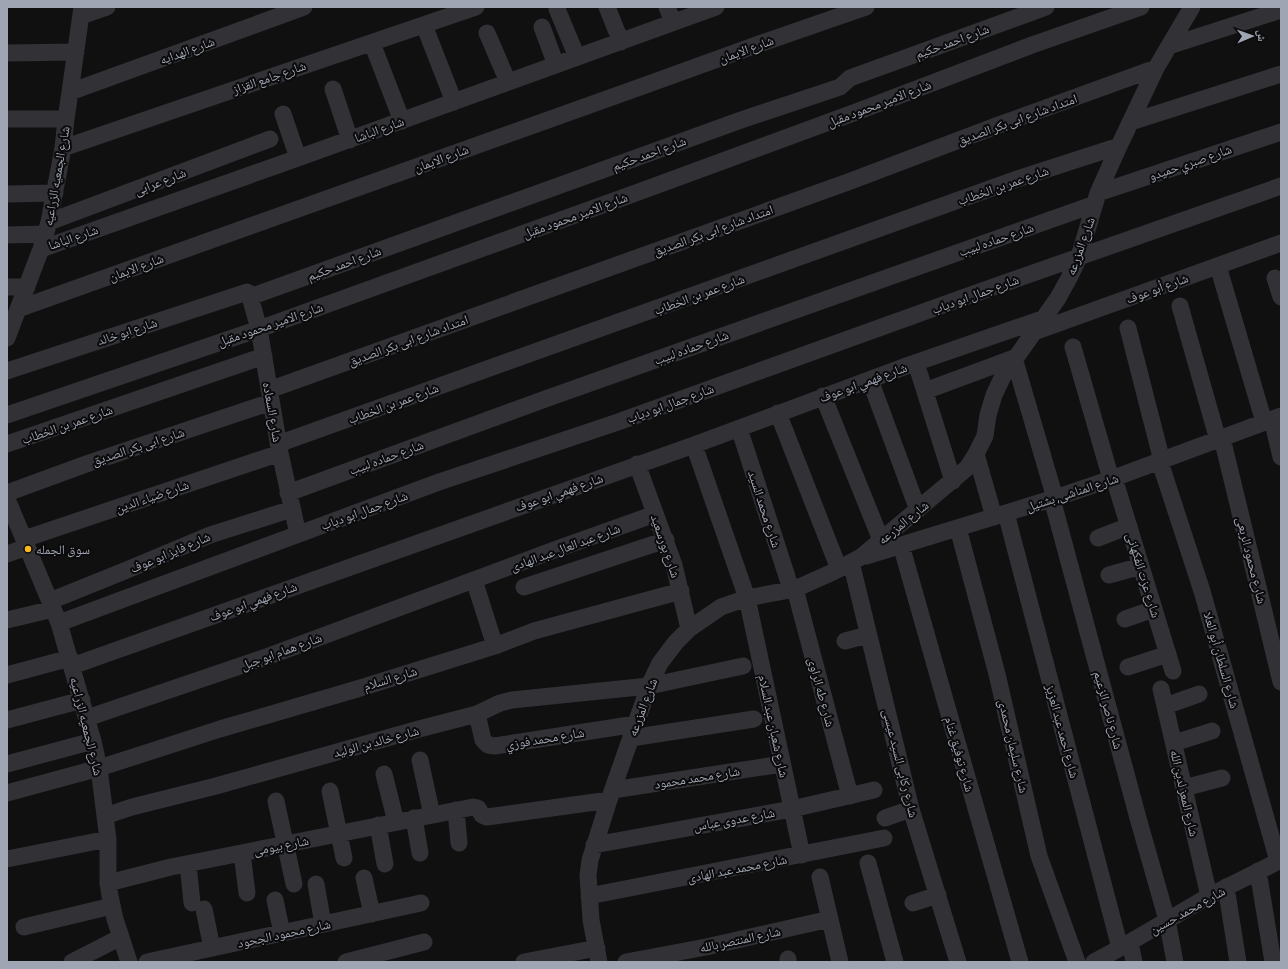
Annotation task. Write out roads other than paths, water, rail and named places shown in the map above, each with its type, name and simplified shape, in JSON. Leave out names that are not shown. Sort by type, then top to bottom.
[{"type":"street","points":[[81,12],[107,7]]},
{"type":"street","name":"شارع الهدايه","points":[[70,92],[304,7]]},
{"type":"street","name":"شارع جامع القزاز","points":[[63,148],[476,7]]},
{"type":"street","points":[[607,7],[621,42]]},
{"type":"street","name":"شارع الباشا","points":[[45,235],[220,186],[621,42],[670,15],[716,7]]},
{"type":"street","name":"شارع الايمان","points":[[18,309],[866,7]]},
{"type":"street","name":"شارع احمد حكيم","points":[[249,294],[737,122],[840,88],[850,78],[1046,7]]},
{"type":"street","name":"شارع الامير محمود مقبل","points":[[7,415],[259,329],[652,187],[1032,45],[1141,7]]},
{"type":"street","name":"شارع المزرعه","points":[[598,955],[591,920],[588,875],[590,860],[649,686],[660,664],[676,642],[688,629],[721,607],[747,598],[793,589],[814,581],[850,563],[918,510],[967,468],[985,436],[988,415],[994,395],[1003,376],[1014,358],[1045,318],[1070,278],[1079,257],[1097,198],[1119,146],[1156,68],[1192,7]]},
{"type":"street","points":[[557,9],[577,57]]},
{"type":"street","points":[[1169,46],[1281,10]]},
{"type":"street","name":"شارع الجمعيه الزراعيه","points":[[7,338],[45,235],[55,193],[63,148],[81,12]]},
{"type":"street","points":[[424,24],[454,102]]},
{"type":"street","points":[[542,27],[556,65]]},
{"type":"street","points":[[488,33],[508,82]]},
{"type":"street","points":[[372,43],[402,121]]},
{"type":"street","points":[[7,53],[76,52]]},
{"type":"street","name":"امتداد شارع ابى بكر الصديق","points":[[270,396],[1156,68]]},
{"type":"street","points":[[1131,122],[1281,74]]},
{"type":"street","points":[[332,89],[350,140]]},
{"type":"street","points":[[283,114],[298,158]]},
{"type":"street","points":[[7,119],[66,119]]},
{"type":"street","name":"شارع صبري حميدو","points":[[1097,198],[1281,132]]},
{"type":"street","name":"شارع عرابى","points":[[45,235],[213,161],[270,139]]},
{"type":"street","name":"شارع عمر بن الخطاب","points":[[279,449],[1020,178],[1119,146]]},
{"type":"street","points":[[213,161],[220,186]]},
{"type":"street","name":"شارع جمال ابو دياب","points":[[54,611],[298,534],[439,482],[625,420],[1281,186]]},
{"type":"street","points":[[7,194],[55,193]]},
{"type":"street","name":"شارع حماده لبيب","points":[[290,501],[555,395],[1097,198]]},
{"type":"street","points":[[7,234],[45,235]]},
{"type":"street","name":"شارع أبو عوف","points":[[1034,332],[1281,243]]},
{"type":"street","points":[[1218,266],[1272,419],[1281,457]]},
{"type":"street","points":[[1275,278],[1281,297]]},
{"type":"street","points":[[7,287],[27,287]]},
{"type":"street","name":"شارع السعاده","points":[[249,294],[259,329],[279,449],[298,534]]},
{"type":"street","name":"شارع ابو خالد","points":[[7,370],[249,294]]},
{"type":"street","name":"شارع محمود الربعى","points":[[1180,306],[1220,439],[1281,682]]},
{"type":"street","name":"شارع فهمي ابو عوف","points":[[7,674],[71,662],[694,445],[823,396],[1045,318]]},
{"type":"street","name":"شارع السلطان أبو العلا","points":[[1128,328],[1161,461],[1202,591],[1279,860]]},
{"type":"street","name":"شارع عزت الفكهانى","points":[[1073,346],[1112,479],[1129,526],[1173,671]]},
{"type":"street","name":"شارع عمر بن الخطاب","points":[[7,444],[264,356]]},
{"type":"street","points":[[925,391],[1014,358]]},
{"type":"street","name":"شارع ناصر الزعيم","points":[[1014,358],[1167,920],[1175,962]]},
{"type":"street","points":[[916,363],[953,481]]},
{"type":"street","points":[[870,380],[918,510]]},
{"type":"street","name":"شارع ابى بكر الصديق","points":[[7,492],[270,396]]},
{"type":"street","points":[[823,396],[881,540]]},
{"type":"street","name":"شارع ركابى السيد عيسى","points":[[778,413],[850,563],[912,809],[958,962]]},
{"type":"street","name":"شارع المناشى, بشتيل","points":[[850,563],[902,545],[1053,499],[1112,479],[1272,419]]},
{"type":"street","name":"شارع محمد السيد","points":[[739,428],[793,589]]},
{"type":"street","name":"شارع شعبان عبد السلام","points":[[694,445],[747,598],[802,855]]},
{"type":"street","name":"شارع ضياء الدين","points":[[7,554],[26,543],[279,449]]},
{"type":"street","name":"شارع احمد عبد العزيز","points":[[976,454],[1000,515],[1125,945],[1134,962]]},
{"type":"street","name":"شارع بورسعيد","points":[[638,464],[674,565],[681,591],[688,629]]},
{"type":"street","name":"شارع الجمعيه الزراعيه","points":[[7,499],[54,611],[71,662],[87,718],[99,768],[108,839],[108,883],[115,919],[129,962]]},
{"type":"street","name":"شارع فايز ابو عوف","points":[[54,611],[122,572],[290,501]]},
{"type":"street","name":"شارع عبد العال عبد الهادى","points":[[474,580],[655,514]]},
{"type":"street","points":[[1098,538],[1129,526]]},
{"type":"street","name":"شارع سليمان محمدى","points":[[958,528],[998,682],[1039,856],[1078,962]]},
{"type":"street","points":[[524,587],[666,540]]},
{"type":"street","name":"شارع توفيق غنام","points":[[902,545],[1020,962]]},
{"type":"street","points":[[1109,575],[1141,566]]},
{"type":"street","points":[[474,580],[495,646]]},
{"type":"street","name":"شارع همام ابو جبل","points":[[87,718],[269,656],[474,580]]},
{"type":"street","name":"شارع طه الراوى","points":[[793,589],[850,796]]},
{"type":"street","name":"شارع السلام","points":[[7,793],[99,768],[220,729],[357,689],[495,646],[534,631],[681,591]]},
{"type":"street","points":[[1125,619],[1154,609]]},
{"type":"street","points":[[7,620],[54,611]]},
{"type":"street","points":[[845,641],[868,635]]},
{"type":"street","points":[[1128,667],[1168,654]]},
{"type":"street","name":"شارع خالد بن الوليد","points":[[105,816],[132,807],[216,786],[478,714],[500,703],[512,700],[649,686],[743,666]]},
{"type":"street","name":"شارع المعز لدين الله","points":[[1199,694],[1163,698],[1209,896]]},
{"type":"street","points":[[7,720],[82,700]]},
{"type":"street","name":"شارع محمد فوزي","points":[[478,714],[483,740],[488,745],[495,746],[633,731]]},
{"type":"street","points":[[633,731],[754,719]]},
{"type":"street","points":[[1174,744],[1212,731]]},
{"type":"street","points":[[7,764],[93,741]]},
{"type":"street","points":[[420,760],[432,815]]},
{"type":"street","name":"شارع محمد محمود","points":[[456,810],[476,807],[480,810],[482,815],[487,817],[782,764]]},
{"type":"street","points":[[384,774],[396,822]]},
{"type":"street","points":[[1184,788],[1222,778]]},
{"type":"street","points":[[330,790],[344,858]]},
{"type":"street","name":"شارع عدوى عباس","points":[[594,845],[792,808],[874,790]]},
{"type":"street","points":[[276,801],[294,884]]},
{"type":"street","points":[[885,818],[912,809]]},
{"type":"street","points":[[456,810],[460,843]]},
{"type":"street","name":"شارع بيومى","points":[[108,883],[188,864],[456,810]]},
{"type":"street","points":[[414,818],[420,853]]},
{"type":"street","points":[[378,826],[385,864]]},
{"type":"street","name":"شارع محمد عبد الهادى","points":[[589,896],[884,838]]},
{"type":"street","points":[[7,859],[108,839]]},
{"type":"street","points":[[242,853],[247,893]]},
{"type":"street","name":"شارع محمد حسين","points":[[1094,962],[1209,896],[1279,860]]},
{"type":"street","points":[[868,863],[895,962]]},
{"type":"street","points":[[188,864],[198,906],[212,948]]},
{"type":"street","points":[[1258,871],[1273,962]]},
{"type":"street","points":[[820,877],[840,962]]},
{"type":"street","points":[[364,878],[372,914]]},
{"type":"street","points":[[316,884],[324,924]]},
{"type":"street","points":[[1226,887],[1238,962]]},
{"type":"street","points":[[913,903],[938,896]]},
{"type":"street","points":[[275,900],[282,933]]},
{"type":"street","name":"شارع محمود الجحود","points":[[147,962],[421,903]]},
{"type":"street","points":[[24,927],[112,906]]},
{"type":"street","name":"شارع المنتصر بالله","points":[[626,962],[706,947],[830,919]]},
{"type":"street","points":[[72,962],[121,937]]},
{"type":"street","points":[[346,962],[424,942]]},
{"type":"street","points":[[524,962],[598,955]]},
{"type":"place","name":"سوق الجمله","points":[[28,549]]}]
